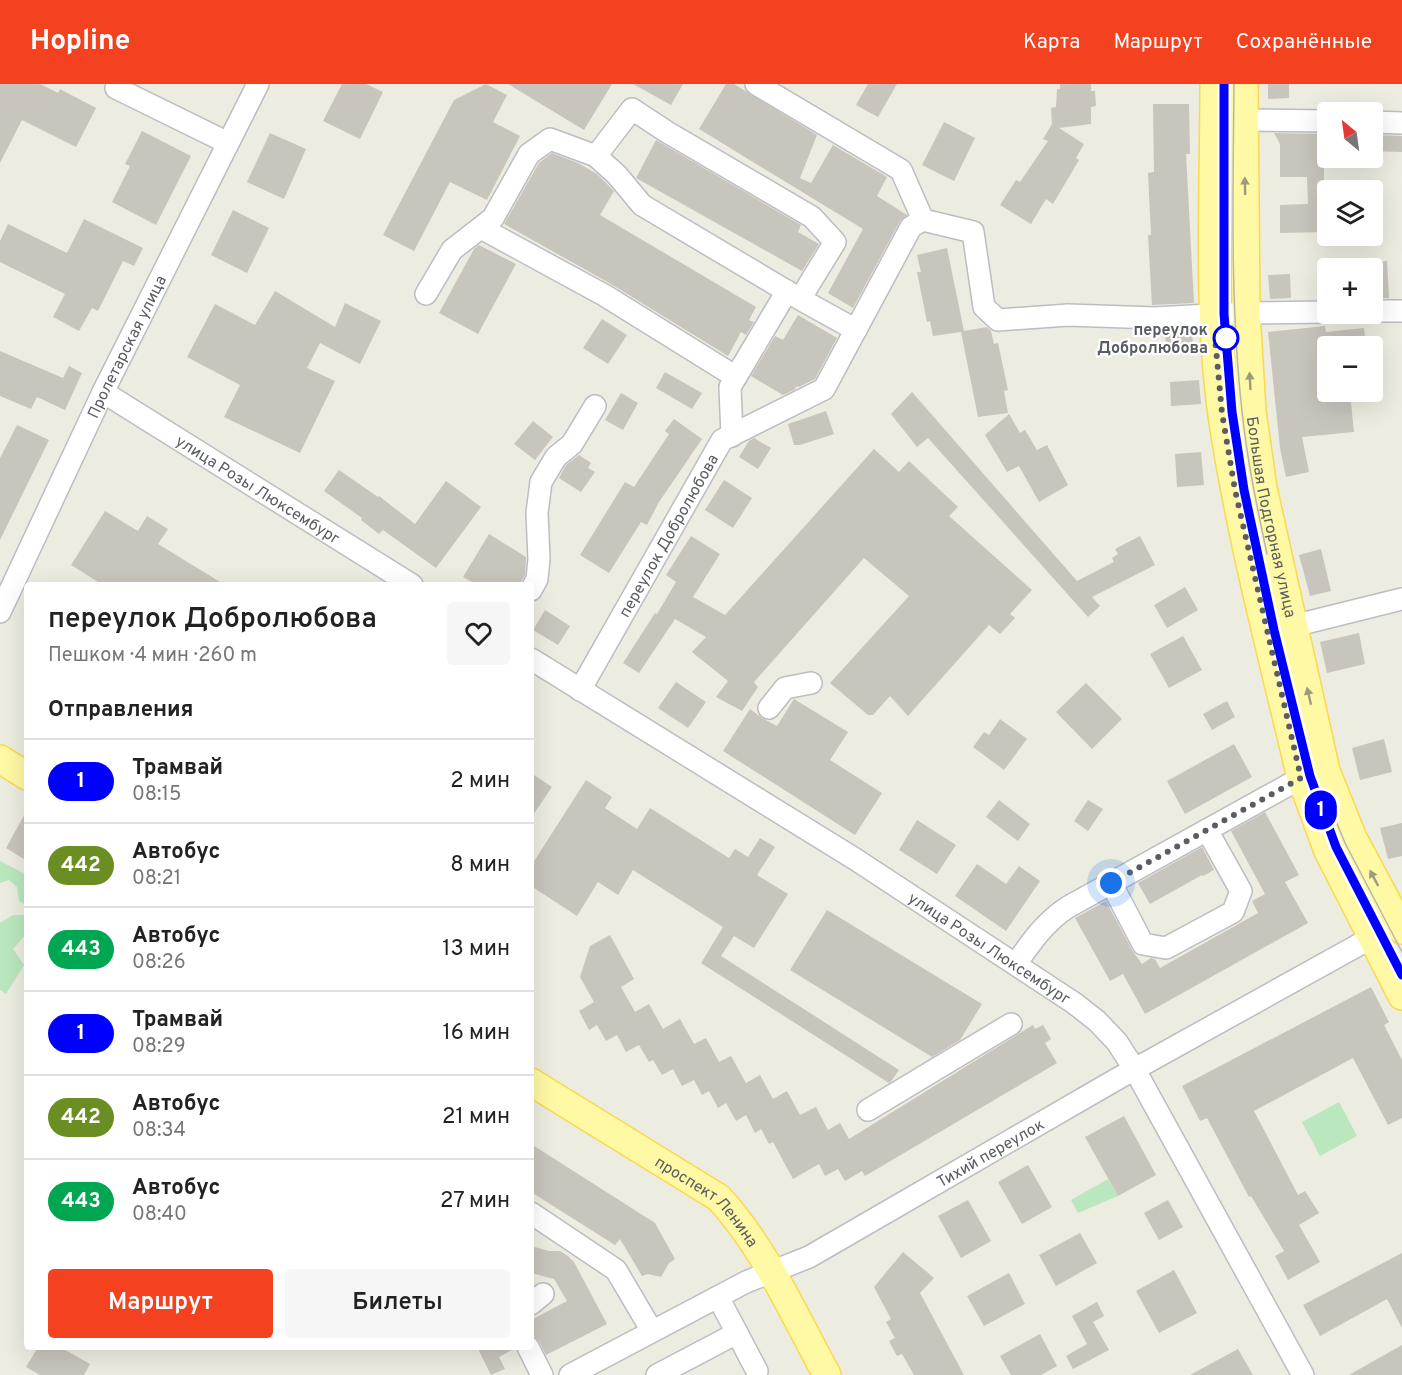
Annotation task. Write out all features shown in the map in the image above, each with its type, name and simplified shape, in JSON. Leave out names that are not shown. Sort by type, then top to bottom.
[{"type":"main road","name":"Большая Подгорная улица","points":[[1214,84],[1213,315],[1222,413],[1235,490],[1301,778],[1328,851],[1402,996]]},
{"type":"main road","name":"Большая Подгорная улица","points":[[1244,84],[1246,313],[1252,411],[1263,488],[1326,771],[1353,838],[1401,923]]},
{"type":"main road","points":[[0,759],[24,774]]},
{"type":"main road","name":"проспект Ленина","points":[[534,1084],[719,1198],[740,1220],[826,1375]]},
{"type":"street","name":"Пролетарская улица","points":[[0,612],[103,392],[258,84]]},
{"type":"street","points":[[756,84],[901,170],[923,220],[973,232],[984,307],[998,320],[1068,315],[1155,318],[1317,312]]},
{"type":"street","points":[[116,88],[228,143]]},
{"type":"street","points":[[596,156],[632,109],[812,217],[835,242],[793,295],[730,387],[732,436]]},
{"type":"street","points":[[1244,120],[1317,121]]},
{"type":"street","points":[[1383,122],[1402,123]]},
{"type":"street","points":[[426,294],[452,250],[493,218],[529,154],[550,139],[596,156],[617,175],[642,205],[856,330]]},
{"type":"street","name":"переулок Добролюбова","points":[[580,690],[722,440],[825,389],[911,227],[923,220]]},
{"type":"street","points":[[481,228],[604,295],[736,378]]},
{"type":"street","points":[[1383,311],[1402,311]]},
{"type":"street","name":"улица Розы Люксембург","points":[[103,392],[407,582]]},
{"type":"street","points":[[534,584],[537,579],[539,560],[537,513],[542,482],[556,457],[572,444],[595,406]]},
{"type":"street","points":[[1293,626],[1402,599]]},
{"type":"street","name":"улица Розы Люксембург","points":[[534,661],[855,859],[1016,964],[1097,1021],[1117,1042],[1135,1070],[1303,1375]]},
{"type":"street","points":[[769,708],[785,688],[811,682]]},
{"type":"street","points":[[1016,964],[1039,931],[1055,916],[1301,778]]},
{"type":"street","points":[[1111,883],[1143,944],[1166,948],[1224,917],[1233,912],[1241,891],[1207,830]]},
{"type":"street","name":"Тихий переулок","points":[[570,1375],[718,1297],[770,1272],[809,1257],[1135,1070],[1401,923]]},
{"type":"street","points":[[868,1110],[1011,1024]]},
{"type":"street","points":[[534,1216],[616,1270],[652,1331]]},
{"type":"street","points":[[718,1297],[757,1371]]},
{"type":"street","points":[[657,1375],[737,1333]]},
{"type":"street","points":[[530,1350],[542,1375]]},
{"type":"green space","points":[[0,861],[24,873],[24,904],[19,901],[17,887],[9,880],[0,883]]},
{"type":"green space","points":[[13,915],[24,915],[24,936],[13,949],[24,965],[6,994],[0,990],[0,923]]},
{"type":"green space","points":[[1339,1102],[1357,1136],[1320,1156],[1302,1122]]},
{"type":"green space","points":[[1108,1179],[1118,1196],[1078,1213],[1071,1200]]},
{"type":"building","points":[[0,84],[40,84],[58,93],[60,89],[96,108],[76,147],[22,120],[0,163]]},
{"type":"building","points":[[342,84],[366,84],[383,92],[360,139],[323,121]]},
{"type":"building","points":[[486,84],[507,95],[493,122],[520,136],[487,200],[450,182],[414,251],[383,235],[454,100]]},
{"type":"building","points":[[508,84],[612,84],[584,130]]},
{"type":"building","points":[[633,84],[683,84],[671,105]]},
{"type":"building","points":[[726,84],[734,84],[817,135],[800,178],[811,183],[833,145],[887,177],[877,196],[907,215],[900,221],[853,308],[828,293],[863,229],[699,129]]},
{"type":"building","points":[[868,84],[897,84],[878,117],[856,105]]},
{"type":"building","points":[[1060,84],[1091,84],[1091,91],[1095,91],[1096,106],[1091,107],[1091,124],[1059,128],[1084,144],[1076,158],[1079,160],[1053,204],[1046,199],[1031,224],[1000,205],[1016,180],[1020,182],[1048,141],[1043,139],[1052,124],[1051,108],[1056,107],[1057,89],[1060,89]]},
{"type":"building","points":[[1268,84],[1289,84],[1289,98],[1268,99]]},
{"type":"building","points":[[1153,104],[1189,104],[1190,154],[1186,154],[1194,303],[1152,305],[1148,235],[1151,235],[1148,173],[1154,172]]},
{"type":"building","points":[[944,122],[975,138],[954,181],[922,165]]},
{"type":"building","points":[[142,131],[191,156],[156,225],[112,202],[130,166],[125,164]]},
{"type":"building","points":[[270,133],[306,149],[284,199],[247,182]]},
{"type":"building","points":[[1274,133],[1317,134],[1317,168],[1324,168],[1324,180],[1317,180],[1317,232],[1280,233],[1280,205],[1308,204],[1307,177],[1280,177],[1280,144]]},
{"type":"building","points":[[1383,135],[1402,136],[1402,152],[1383,151]]},
{"type":"building","points":[[656,140],[801,225],[798,232],[819,244],[802,271],[636,178]]},
{"type":"building","points":[[552,153],[578,163],[597,174],[614,191],[600,215],[756,307],[749,320],[754,322],[746,335],[741,332],[728,356],[611,284],[504,224],[539,163]]},
{"type":"building","points":[[233,210],[269,228],[247,273],[211,255]]},
{"type":"building","points":[[84,219],[143,248],[134,266],[123,261],[98,311],[92,308],[79,331],[53,317],[65,294],[0,262],[0,241],[8,224],[67,253]]},
{"type":"building","points":[[479,245],[516,264],[478,334],[439,313],[474,249]]},
{"type":"building","points":[[947,248],[964,331],[987,327],[991,331],[994,344],[998,343],[1008,390],[1004,391],[1008,413],[978,417],[961,332],[933,336],[930,321],[927,322],[917,272],[921,272],[917,255]]},
{"type":"building","points":[[1383,261],[1387,261],[1389,298],[1383,298]]},
{"type":"building","points":[[1290,274],[1291,298],[1270,299],[1268,275]]},
{"type":"building","points":[[275,291],[335,327],[345,303],[381,321],[360,364],[320,343],[307,368],[335,381],[300,453],[224,417],[240,385],[187,357],[215,304],[255,325]]},
{"type":"building","points":[[798,315],[837,338],[815,379],[783,395],[751,376],[775,336],[783,340]]},
{"type":"building","points":[[602,319],[627,335],[608,364],[583,348]]},
{"type":"building","points":[[1325,326],[1326,332],[1364,328],[1365,336],[1317,336],[1317,402],[1351,402],[1354,432],[1302,437],[1309,472],[1286,477],[1280,448],[1268,332]]},
{"type":"building","points":[[1192,329],[1193,346],[1166,348],[1165,330]]},
{"type":"building","points":[[0,351],[63,378],[69,366],[82,373],[65,410],[37,397],[31,409],[0,396]]},
{"type":"building","points":[[665,372],[702,393],[692,409],[656,388]]},
{"type":"building","points":[[1199,380],[1201,404],[1171,406],[1170,382]]},
{"type":"building","points":[[912,392],[1077,581],[1114,562],[1112,558],[1118,554],[1115,549],[1140,536],[1155,565],[1092,597],[1100,606],[1088,617],[928,438],[917,447],[891,414]]},
{"type":"building","points":[[621,393],[638,403],[623,430],[605,420]]},
{"type":"building","points":[[826,411],[834,434],[794,445],[788,424]]},
{"type":"building","points":[[1009,414],[1020,433],[1025,430],[1037,450],[1047,445],[1068,485],[1039,502],[1019,466],[1007,472],[985,435]]},
{"type":"building","points":[[674,419],[702,439],[659,502],[647,525],[641,522],[609,573],[580,555],[625,482],[634,487],[669,434],[665,431]]},
{"type":"building","points":[[533,421],[553,437],[535,460],[514,444]]},
{"type":"building","points":[[17,425],[49,440],[0,540],[0,458]]},
{"type":"building","points":[[754,438],[771,448],[758,469],[739,457],[749,441]]},
{"type":"building","points":[[874,449],[899,472],[909,461],[958,507],[949,516],[1032,590],[1010,614],[1015,618],[1000,634],[989,625],[908,716],[890,696],[873,715],[868,715],[830,683],[909,596],[864,558],[754,682],[758,687],[742,711],[716,697],[728,681],[692,652],[706,637],[675,619],[639,673],[623,663],[676,582],[666,575],[691,536],[720,554],[693,597],[725,615]]},
{"type":"building","points":[[1201,452],[1204,485],[1177,487],[1175,454]]},
{"type":"building","points":[[579,455],[591,463],[588,468],[595,472],[581,492],[559,478],[566,465]]},
{"type":"building","points":[[339,470],[379,496],[415,524],[446,481],[481,507],[436,568],[383,530],[379,534],[361,520],[362,518],[324,491]]},
{"type":"building","points":[[724,480],[752,498],[733,528],[705,510]]},
{"type":"building","points":[[105,511],[138,531],[147,516],[168,529],[158,544],[220,582],[98,582],[71,565]]},
{"type":"building","points":[[489,534],[526,557],[525,575],[521,582],[472,582],[463,577]]},
{"type":"building","points":[[1321,549],[1331,591],[1310,596],[1299,555]]},
{"type":"building","points":[[1185,587],[1198,610],[1167,628],[1154,605]]},
{"type":"building","points":[[545,610],[570,626],[558,645],[534,631]]},
{"type":"building","points":[[1359,633],[1365,664],[1327,673],[1320,642]]},
{"type":"building","points":[[1183,636],[1202,670],[1169,688],[1150,654]]},
{"type":"building","points":[[676,682],[706,702],[688,728],[658,708]]},
{"type":"building","points":[[1086,683],[1122,719],[1092,749],[1056,712]]},
{"type":"building","points":[[794,699],[848,732],[830,760],[882,793],[855,835],[723,751],[750,709],[777,726]]},
{"type":"building","points":[[1227,701],[1235,717],[1212,730],[1203,714]]},
{"type":"building","points":[[1000,719],[1027,739],[1004,770],[973,747],[984,732],[989,735]]},
{"type":"building","points":[[1384,739],[1392,772],[1360,780],[1352,748]]},
{"type":"building","points":[[1234,744],[1252,777],[1185,814],[1167,781]]},
{"type":"building","points":[[534,775],[552,787],[534,814]]},
{"type":"building","points":[[586,780],[612,797],[605,808],[637,829],[650,808],[729,858],[735,849],[748,857],[760,838],[775,847],[757,875],[788,894],[754,948],[734,936],[721,956],[899,1070],[889,1083],[701,963],[723,927],[633,870],[618,895],[598,882],[577,916],[534,888],[534,861]]},
{"type":"building","points":[[999,800],[1030,824],[1018,841],[986,817]]},
{"type":"building","points":[[1088,800],[1103,809],[1088,831],[1074,821]]},
{"type":"building","points":[[1265,812],[1299,875],[1285,882],[1308,923],[1145,1014],[1123,974],[1110,981],[1075,918],[1106,901],[1142,964],[1151,958],[1155,959],[1160,968],[1258,913],[1252,901],[1265,894],[1231,831]]},
{"type":"building","points":[[24,815],[24,859],[6,848]]},
{"type":"building","points":[[917,820],[956,845],[937,874],[899,850]]},
{"type":"building","points":[[1402,823],[1402,856],[1388,859],[1380,828]]},
{"type":"building","points":[[1202,847],[1214,870],[1150,904],[1138,883]]},
{"type":"building","points":[[977,864],[1006,884],[1019,866],[1040,881],[1006,931],[955,896]]},
{"type":"building","points":[[827,910],[982,1004],[960,1040],[932,1057],[790,970]]},
{"type":"building","points":[[610,935],[634,979],[621,987],[635,1012],[649,1004],[663,1029],[680,1019],[694,1044],[706,1038],[719,1062],[731,1056],[746,1083],[760,1075],[773,1099],[787,1091],[800,1115],[816,1107],[828,1130],[840,1123],[849,1139],[1033,1025],[1035,1029],[1043,1025],[1051,1039],[1045,1043],[1057,1063],[865,1176],[862,1171],[845,1181],[838,1169],[825,1176],[819,1164],[793,1179],[773,1142],[769,1144],[761,1129],[755,1133],[746,1115],[736,1121],[726,1103],[718,1108],[709,1091],[702,1095],[694,1080],[682,1086],[673,1069],[662,1075],[653,1060],[649,1062],[639,1045],[626,1052],[617,1035],[606,1041],[597,1025],[589,1030],[579,1011],[594,1002],[580,977],[590,946]]},
{"type":"building","points":[[1371,987],[1389,1022],[1384,1025],[1402,1060],[1402,1118],[1388,1125],[1353,1058],[1254,1111],[1298,1195],[1305,1191],[1319,1213],[1299,1225],[1320,1262],[1288,1280],[1275,1256],[1284,1251],[1251,1196],[1249,1197],[1207,1118],[1200,1121],[1182,1086]]},
{"type":"building","points":[[1124,1116],[1156,1175],[1118,1196],[1085,1137]]},
{"type":"building","points":[[534,1146],[655,1223],[675,1259],[669,1263],[661,1277],[648,1274],[642,1276],[620,1239],[615,1245],[534,1194]]},
{"type":"building","points":[[1028,1165],[1052,1207],[1022,1224],[998,1182]]},
{"type":"building","points":[[968,1200],[991,1241],[961,1258],[938,1216]]},
{"type":"building","points":[[1168,1200],[1183,1227],[1159,1240],[1144,1213]]},
{"type":"building","points":[[1080,1233],[1097,1263],[1056,1286],[1039,1255]]},
{"type":"building","points":[[534,1247],[560,1251],[574,1262],[607,1324],[546,1355],[534,1336],[534,1318],[567,1301],[554,1279],[534,1274]]},
{"type":"building","points":[[903,1252],[934,1278],[920,1293],[964,1375],[914,1375],[902,1354],[897,1356],[889,1341],[895,1338],[886,1322],[891,1319],[874,1287]]},
{"type":"building","points":[[1402,1253],[1402,1328],[1387,1299],[1320,1336],[1303,1305]]},
{"type":"building","points":[[1174,1270],[1197,1313],[1159,1333],[1136,1291]]},
{"type":"building","points":[[1009,1273],[1025,1304],[984,1326],[967,1296]]},
{"type":"building","points":[[1097,1302],[1104,1316],[1093,1322],[1109,1350],[1073,1369],[1066,1356],[1087,1344],[1072,1316]]},
{"type":"building","points":[[1040,1334],[1057,1366],[1041,1375],[1011,1375],[1000,1356]]},
{"type":"building","points":[[1402,1345],[1402,1375],[1349,1375]]},
{"type":"building","points":[[1238,1349],[1253,1375],[1190,1375]]},
{"type":"building","points":[[36,1350],[65,1350],[90,1364],[84,1375],[40,1375],[26,1367]]},
{"type":"building","points":[[478,1350],[512,1350],[499,1357],[505,1369],[491,1375]]},
{"type":"tram line","points":[[1224,84],[1224,314],[1232,412],[1244,490],[1274,630],[1310,776],[1336,847],[1402,975]]},
{"type":"tram line","name":"1","points":[[1224,84],[1224,314],[1232,412],[1244,490],[1274,630],[1310,776],[1336,847],[1402,975]]},
{"type":"tram line","points":[[1234,84],[1233,248],[1238,371],[1247,447],[1267,554]]},
{"type":"tram line","points":[[1327,799],[1345,843],[1402,952]]},
{"type":"place","name":"переулок Добролюбова","points":[[1226,338]]},
{"type":"route","points":[[1111,883],[1301,778],[1235,490],[1222,413],[1215,338],[1226,338]]}]
